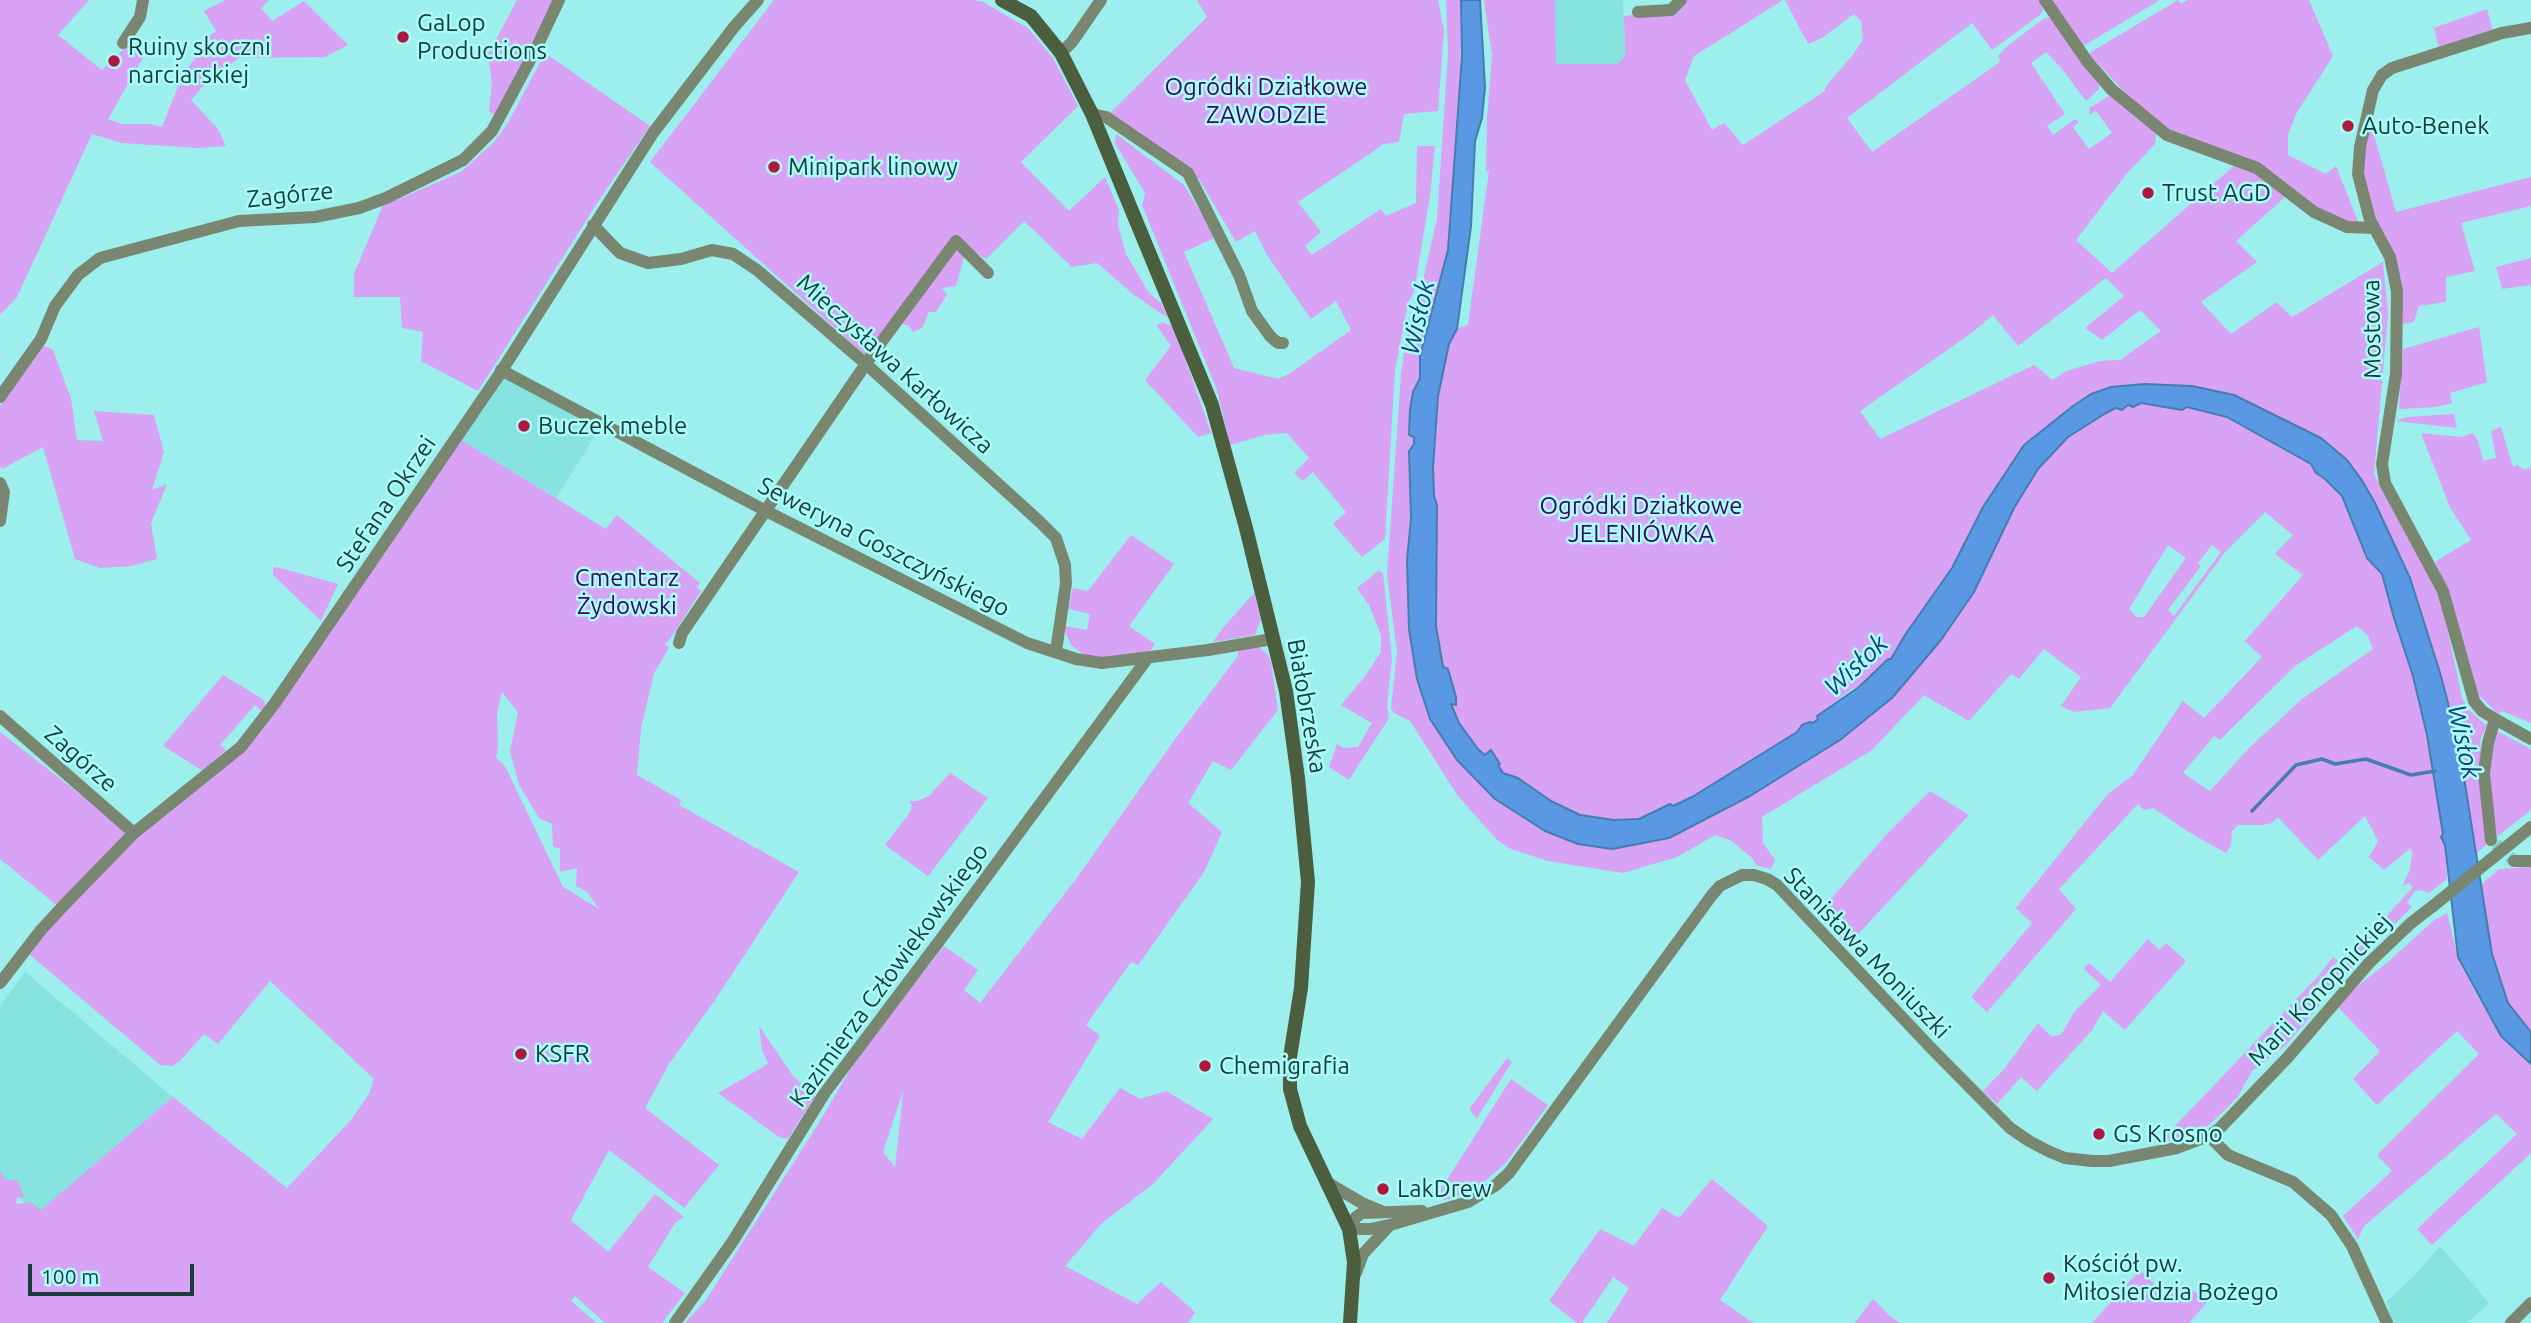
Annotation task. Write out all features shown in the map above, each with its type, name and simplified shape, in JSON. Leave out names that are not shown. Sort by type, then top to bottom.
[{"type":"street","points":[[123,43],[139,17],[143,0]]},
{"type":"street","name":"Zagórze","points":[[0,397],[41,339],[55,306],[79,275],[100,258],[239,221],[315,217],[359,208],[386,198],[463,160],[492,131],[536,51],[559,0]]},
{"type":"street","name":"Białobrzeska","points":[[1002,0],[1031,16],[1061,53],[1092,114],[1212,405],[1246,528],[1286,691],[1298,778],[1308,888],[1301,988],[1290,1056],[1290,1089],[1300,1126],[1349,1229],[1353,1247],[1350,1323]]},
{"type":"street","points":[[1061,53],[1072,42],[1101,0]]},
{"type":"street","points":[[1638,12],[1671,10],[1681,0]]},
{"type":"street","points":[[2045,0],[2110,89],[2167,135],[2257,168],[2314,212],[2347,227],[2373,228]]},
{"type":"street","name":"Stefana Okrzei","points":[[0,983],[41,930],[134,833],[241,747],[317,642],[501,370],[653,133],[756,1]]},
{"type":"street","name":"Mostowa","points":[[2531,28],[2502,33],[2392,68],[2382,75],[2373,90],[2360,147],[2358,174],[2373,228],[2390,257],[2397,291],[2396,374],[2382,464],[2385,482],[2443,591],[2474,701],[2482,711],[2531,739]]},
{"type":"street","points":[[1092,114],[1106,117],[1188,173],[1239,275],[1252,311],[1270,336],[1278,343],[1283,343]]},
{"type":"street","name":"Mieczysława Karłowicza","points":[[593,225],[621,253],[648,263],[681,260],[712,250],[733,254],[757,270],[866,364],[1056,538],[1065,565],[1066,583],[1056,651]]},
{"type":"street","points":[[679,643],[682,633],[866,364],[957,241],[988,272]]},
{"type":"street","name":"Seweryna Goszczyńskiego","points":[[501,370],[766,512],[1027,643],[1076,659],[1102,663],[1147,659],[1272,639]]},
{"type":"street","points":[[0,483],[4,492],[0,521]]},
{"type":"street","name":"Kazimierza Człowiekowskiego","points":[[675,1323],[733,1241],[824,1094],[1147,659]]},
{"type":"street","name":"Zagórze","points":[[0,716],[134,833]]},
{"type":"street","points":[[2491,840],[2484,773],[2495,719]]},
{"type":"street","name":"Marii Konopnickiej","points":[[2209,1136],[2220,1128],[2288,1057],[2369,964],[2411,923],[2531,827]]},
{"type":"street","points":[[2514,861],[2531,861]]},
{"type":"street","name":"Stanisława Moniuszki","points":[[1353,1280],[1363,1254],[1390,1225],[1468,1202],[1496,1185],[1509,1173],[1712,895],[1720,886],[1742,875],[1754,875],[1777,885],[1991,1110],[2029,1142],[2065,1157],[2109,1161],[2177,1148],[2209,1136]]},
{"type":"street","points":[[2209,1136],[2219,1148],[2293,1182],[2331,1215],[2352,1246],[2387,1323]]},
{"type":"street","points":[[1328,1183],[1381,1211]]},
{"type":"street","points":[[1390,1225],[1362,1230],[1349,1229],[1356,1217],[1362,1213],[1432,1212]]},
{"type":"street","points":[[2511,1323],[2531,1303]]},
{"type":"shaded area","points":[[1461,0],[1480,0],[1485,87],[1482,118],[1475,141],[1471,226],[1457,329],[1449,344],[1438,396],[1433,467],[1437,505],[1436,626],[1443,667],[1448,669],[1456,697],[1456,705],[1451,704],[1459,723],[1478,749],[1485,755],[1491,750],[1503,773],[1518,778],[1551,801],[1580,815],[1614,820],[1639,819],[1670,804],[1673,806],[1797,732],[1802,725],[1813,723],[1818,719],[1817,716],[1859,687],[1891,659],[1952,568],[1983,507],[2024,445],[2073,406],[2091,394],[2111,387],[2144,384],[2192,386],[2234,395],[2321,438],[2347,460],[2374,501],[2410,578],[2441,676],[2459,746],[2492,954],[2508,1003],[2531,1032],[2531,1064],[2501,1036],[2458,957],[2445,845],[2441,837],[2443,834],[2427,735],[2413,676],[2382,574],[2367,558],[2342,496],[2316,473],[2311,464],[2227,417],[2187,407],[2182,410],[2141,403],[2133,407],[2128,405],[2122,410],[2116,408],[2068,437],[2038,469],[2014,508],[1974,592],[1941,640],[1892,698],[1840,740],[1750,796],[1669,838],[1612,849],[1578,844],[1545,831],[1495,799],[1457,760],[1430,719],[1417,679],[1409,629],[1409,451],[1414,444],[1414,437],[1409,435],[1410,409],[1413,392],[1420,378],[1420,356],[1448,250],[1462,56]]},
{"type":"shaded area","points":[[1555,0],[1623,0],[1625,56],[1617,64],[1556,64]]},
{"type":"shaded area","points":[[499,375],[600,428],[556,498],[456,437]]},
{"type":"shaded area","points":[[25,972],[173,1097],[38,1213],[0,1183],[0,1006]]},
{"type":"shaded area","points":[[2440,1246],[2489,1303],[2467,1323],[2392,1323],[2387,1301],[2415,1275]]},
{"type":"green space","points":[[0,0],[89,0],[58,35],[102,70],[129,44],[144,56],[108,119],[122,124],[162,127],[182,76],[201,50],[201,41],[216,31],[204,11],[225,0],[269,0],[261,8],[272,21],[304,1],[348,45],[325,57],[239,58],[203,86],[191,100],[218,129],[226,146],[198,148],[121,143],[92,134],[17,297],[0,315]]},
{"type":"green space","points":[[517,0],[553,0],[503,106],[496,115],[489,112],[492,83],[488,55]]},
{"type":"green space","points":[[774,0],[973,0],[983,2],[1028,28],[1053,58],[1078,106],[1021,162],[1069,211],[1105,177],[1119,210],[1118,225],[1126,254],[1149,293],[1162,304],[1168,318],[1133,294],[1097,263],[1072,267],[1024,221],[986,259],[967,246],[956,286],[942,288],[947,295],[936,312],[929,312],[922,328],[913,332],[909,326],[896,322],[867,357],[650,162]]},
{"type":"green space","name":"Ogródki Działkowe ZAWODZIE","points":[[1197,0],[1438,0],[1444,31],[1438,111],[1404,114],[1399,142],[1384,144],[1298,202],[1321,232],[1305,246],[1312,255],[1381,209],[1386,216],[1416,203],[1417,146],[1435,146],[1414,292],[1408,303],[1395,370],[1385,539],[1362,557],[1333,524],[1346,512],[1313,472],[1303,481],[1294,473],[1309,458],[1287,433],[1265,435],[1230,445],[1217,390],[1142,205],[1145,193],[1115,143],[1116,134],[1184,185],[1204,218],[1214,238],[1184,252],[1234,368],[1278,379],[1351,330],[1336,301],[1311,319],[1267,255],[1255,231],[1236,242],[1199,179],[1109,114],[1207,17]]},
{"type":"green space","points":[[1446,0],[1461,0],[1460,92],[1448,250],[1420,356],[1420,378],[1410,409],[1414,444],[1409,451],[1409,629],[1495,799],[1545,831],[1578,844],[1612,849],[1892,698],[1941,640],[1974,592],[2014,508],[2038,469],[2068,437],[2106,413],[2141,403],[2182,410],[2187,407],[2243,424],[2311,464],[2316,473],[2342,496],[2367,558],[2382,574],[2413,676],[2427,735],[2443,834],[2441,837],[2445,845],[2447,879],[2429,893],[2415,891],[2407,902],[2412,907],[2363,955],[2327,997],[2322,993],[2324,985],[2413,887],[2409,883],[2402,887],[2410,870],[2411,848],[2384,870],[2369,857],[2378,841],[2365,816],[2318,860],[2278,817],[2272,823],[2263,825],[2238,825],[2232,831],[2231,845],[2226,853],[2153,808],[2144,810],[2138,804],[2059,889],[2076,909],[1987,1012],[1971,997],[2032,923],[2016,908],[2108,794],[2133,775],[2183,701],[2204,718],[2262,657],[2245,641],[2303,575],[2275,554],[2293,535],[2265,512],[2226,551],[2110,708],[2074,712],[2061,706],[2081,677],[2044,649],[2019,679],[2011,674],[1969,721],[1924,695],[1872,750],[1762,817],[1763,843],[1775,860],[1771,869],[1758,866],[1730,840],[1715,835],[1677,857],[1623,873],[1548,861],[1511,849],[1497,840],[1458,796],[1410,721],[1394,713],[1391,708],[1397,652],[1387,574],[1401,374],[1409,320],[1422,284],[1437,219],[1448,54]],"holes":[[[2168,545],[2186,558],[2144,617],[2137,617],[2129,609]],[[2212,545],[2221,552],[2174,616],[2168,610],[2201,566],[2198,563]],[[2357,626],[2368,636],[2373,649],[2302,699],[2247,750],[2210,791],[2183,773],[2214,736],[2220,740],[2295,666]]]},
{"type":"green space","name":"Ogródki Działkowe JELENIÓWKA","points":[[1484,0],[1555,0],[1556,64],[1617,64],[1625,56],[1624,16],[1670,10],[1681,0],[1783,0],[1694,56],[1685,80],[1712,130],[1724,123],[1743,145],[1825,91],[1826,86],[1863,40],[1861,21],[1854,14],[1822,38],[1808,44],[1785,0],[2040,0],[2043,10],[2040,15],[1992,50],[1972,23],[1847,118],[1872,152],[2000,62],[1999,55],[2005,48],[2043,19],[2052,17],[2098,82],[2099,89],[2086,101],[2046,52],[2031,63],[2065,114],[2047,126],[2053,135],[2075,119],[2079,122],[2073,127],[2089,149],[2112,133],[2096,111],[2089,115],[2089,108],[2111,95],[2156,132],[2155,144],[2128,172],[2076,240],[2112,273],[2236,164],[2253,172],[2285,197],[2236,241],[2257,262],[2201,302],[2231,334],[2277,302],[2292,317],[2383,262],[2388,314],[2374,474],[2436,587],[2462,698],[2469,710],[2487,726],[2480,740],[2488,843],[2476,854],[2459,746],[2441,676],[2410,578],[2374,501],[2192,386],[2144,384],[2111,387],[2091,394],[2024,445],[1983,507],[1952,568],[1891,659],[1859,687],[1853,688],[1818,715],[1818,719],[1692,797],[1639,819],[1614,820],[1579,815],[1551,801],[1518,778],[1503,773],[1490,750],[1485,755],[1478,749],[1459,723],[1450,703],[1436,626],[1437,505],[1433,467],[1438,396],[1449,344],[1457,329],[1468,325],[1489,171],[1486,171],[1487,119],[1492,55]],"holes":[[[2106,278],[2124,296],[2085,328],[2102,340],[2140,310],[2161,331],[2120,360],[2100,361],[2066,371],[2053,380],[2034,365],[1880,439],[1860,411],[1993,315],[2018,346]]]},
{"type":"green space","points":[[2050,0],[2160,0],[2083,46]]},
{"type":"green space","points":[[2178,0],[2180,4],[2188,0],[2309,0],[2333,56],[2297,112],[2288,135],[2288,155],[2326,174],[2336,166],[2359,224],[2347,222],[2311,204],[2259,163],[2173,132],[2137,105],[2090,55]]},
{"type":"green space","points":[[2487,9],[2493,32],[2439,49],[2434,28]]},
{"type":"green space","points":[[545,53],[650,126],[601,197],[478,391],[421,361],[423,332],[402,328],[400,297],[354,297],[354,274],[386,198],[397,200],[461,172],[494,142],[508,123]]},
{"type":"green space","points":[[2370,121],[2396,212],[2531,177],[2531,206],[2461,223],[2475,271],[2446,277],[2446,302],[2419,306],[2414,322],[2403,324],[2379,229],[2361,173]]},
{"type":"green space","points":[[2531,258],[2531,285],[2502,289],[2496,267]]},
{"type":"green space","points":[[1162,322],[1174,327],[1211,433],[1198,437],[1145,380],[1171,346],[1157,326]]},
{"type":"green space","points":[[2479,327],[2487,382],[2450,393],[2452,403],[2436,407],[2399,409],[2403,349]]},
{"type":"green space","points":[[42,345],[53,350],[71,398],[77,440],[103,441],[94,411],[154,415],[164,452],[152,490],[167,484],[151,523],[157,559],[131,566],[100,568],[75,559],[43,447],[2,469],[0,466],[0,406]]},
{"type":"green space","points":[[2454,414],[2457,428],[2396,421],[2407,417]]},
{"type":"green space","points":[[2501,427],[2513,467],[2517,465],[2525,470],[2531,467],[2531,723],[2502,711],[2498,714],[2478,694],[2455,612],[2435,562],[2471,540],[2450,507],[2421,433],[2461,437],[2473,433],[2483,461],[2496,458],[2491,431]]},
{"type":"green space","name":"Cmentarz Żydowski","points":[[456,437],[606,529],[617,515],[700,583],[697,587],[701,591],[665,644],[669,648],[654,673],[641,728],[637,775],[681,800],[679,805],[799,872],[715,1000],[669,1064],[645,1108],[719,1165],[684,1208],[609,1150],[571,1220],[608,1252],[655,1194],[684,1217],[675,1223],[648,1267],[685,1293],[662,1323],[605,1323],[575,1296],[571,1301],[597,1323],[0,1323],[0,1170],[5,1180],[18,1181],[24,1198],[17,1197],[16,1204],[31,1202],[41,1210],[173,1097],[287,1188],[351,1120],[369,1094],[374,1079],[270,981],[218,1044],[204,1034],[180,1061],[172,1066],[160,1065],[30,955],[65,904],[134,833],[241,746]],"holes":[[[502,692],[518,712],[510,751],[519,785],[539,818],[552,824],[553,846],[560,849],[560,872],[577,868],[576,886],[587,892],[599,909],[563,887],[505,766],[496,758],[497,713]]]},
{"type":"green space","points":[[1131,535],[1174,564],[1129,626],[1155,644],[1149,653],[1104,658],[1084,655],[1071,645],[1065,631],[1065,626],[1087,630],[1090,614],[1068,609],[1073,588],[1088,591]]},
{"type":"green space","points":[[273,568],[338,584],[321,621],[273,575]]},
{"type":"green space","points":[[1378,571],[1383,573],[1392,658],[1387,706],[1389,718],[1349,780],[1329,767],[1337,744],[1344,748],[1358,747],[1372,723],[1341,705],[1381,652],[1381,635],[1369,605],[1357,588]]},
{"type":"green space","points":[[1254,593],[1261,619],[1255,635],[1213,642],[1222,629]]},
{"type":"green space","points":[[1258,646],[1268,655],[1278,710],[1231,770],[1213,761],[1188,803],[1222,832],[1204,872],[1138,965],[1131,962],[1086,1025],[1100,1036],[1048,1122],[1082,1139],[1120,1088],[1140,1099],[1166,1091],[1213,1119],[1154,1183],[1101,1224],[1065,1266],[1137,1304],[1161,1282],[1195,1312],[1188,1323],[685,1323],[706,1300],[862,1050],[944,946],[978,970],[964,990],[980,1003],[1076,879],[1238,656],[1238,649]],"holes":[[[903,1094],[895,1167],[883,1152]]]},
{"type":"green space","points":[[223,675],[264,700],[265,706],[261,711],[255,705],[220,745],[226,750],[203,771],[163,746]]},
{"type":"green space","points":[[2497,731],[2531,749],[2531,810],[2498,836],[2493,823],[2490,770],[2490,752]]},
{"type":"green space","points":[[0,732],[130,833],[58,906],[0,859]]},
{"type":"green space","points":[[950,773],[988,798],[928,876],[885,845],[911,811],[912,805],[909,801],[929,796]]},
{"type":"green space","points":[[1930,791],[1969,815],[1847,946],[1818,914],[1886,835]]},
{"type":"green space","points":[[2531,867],[2531,1032],[2508,1003],[2492,954],[2481,885],[2499,869]]},
{"type":"green space","points":[[2447,913],[2458,957],[2472,986],[2501,1036],[2531,1064],[2531,1153],[2432,1245],[2417,1229],[2517,1134],[2496,1114],[2364,1226],[2358,1239],[2343,1216],[2392,1171],[2377,1155],[2479,1054],[2457,1031],[2377,1105],[2353,1079],[2380,1051],[2335,1004],[2388,962],[2433,921]]},
{"type":"green space","points":[[2148,939],[2159,950],[2166,943],[2186,961],[2125,1030],[2103,1011],[2092,1030],[2037,1091],[2021,1077],[1997,1104],[1983,1091],[2005,1068],[2038,1023],[2051,1036],[2061,1035],[2075,1011],[2101,985],[2084,969],[2089,963],[2110,982]]},
{"type":"green space","points":[[2333,957],[2338,961],[2309,993],[2321,1004],[2285,1046],[2252,1071],[2237,1098],[2195,1134],[2160,1142],[2319,975]]},
{"type":"green space","points":[[759,1026],[793,1076],[815,1096],[788,1139],[779,1137],[718,1093],[768,1064],[762,1049]]},
{"type":"green space","points":[[1507,1058],[1512,1062],[1477,1118],[1470,1108]]},
{"type":"green space","points":[[1511,1079],[1548,1105],[1506,1163],[1484,1182],[1456,1197],[1444,1200],[1441,1198],[1441,1189]]},
{"type":"green space","points":[[1712,1179],[1768,1226],[1720,1300],[1753,1323],[1607,1323],[1629,1288],[1613,1277],[1582,1323],[1577,1323],[1549,1301],[1600,1229],[1634,1246],[1662,1208],[1679,1218]]},
{"type":"green space","points":[[2140,1270],[2168,1298],[2181,1284],[2209,1300],[2189,1323],[2092,1323]]},
{"type":"green space","points":[[1873,1299],[1889,1315],[1900,1323],[1855,1323]]},
{"type":"waterway","points":[[2252,811],[2296,765],[2322,759],[2335,764],[2366,759],[2411,775],[2435,771]]},
{"type":"tunnel","points":[[2496,844],[2514,861]]},
{"type":"place","name":"GaLop Productions","points":[[403,37]]},
{"type":"place","name":"Ruiny skoczni narciarskiej","points":[[114,61]]},
{"type":"place","name":"Auto-Benek","points":[[2348,126]]},
{"type":"place","name":"Minipark linowy","points":[[774,167]]},
{"type":"place","name":"Trust AGD","points":[[2148,193]]},
{"type":"place","name":"Buczek meble","points":[[524,426]]},
{"type":"place","name":"KSFR","points":[[521,1054]]},
{"type":"place","name":"Chemigrafia","points":[[1205,1066]]},
{"type":"place","name":"GS Krosno","points":[[2099,1134]]},
{"type":"place","name":"LakDrew","points":[[1383,1189]]},
{"type":"place","name":"Kościół pw. Miłosierdzia Bożego","points":[[2049,1278]]},
{"type":"water label","name":"Wisłok","points":[[1418,317]]},
{"type":"water label","name":"Wisłok","points":[[1856,665]]},
{"type":"water label","name":"Wisłok","points":[[2464,742]]}]
